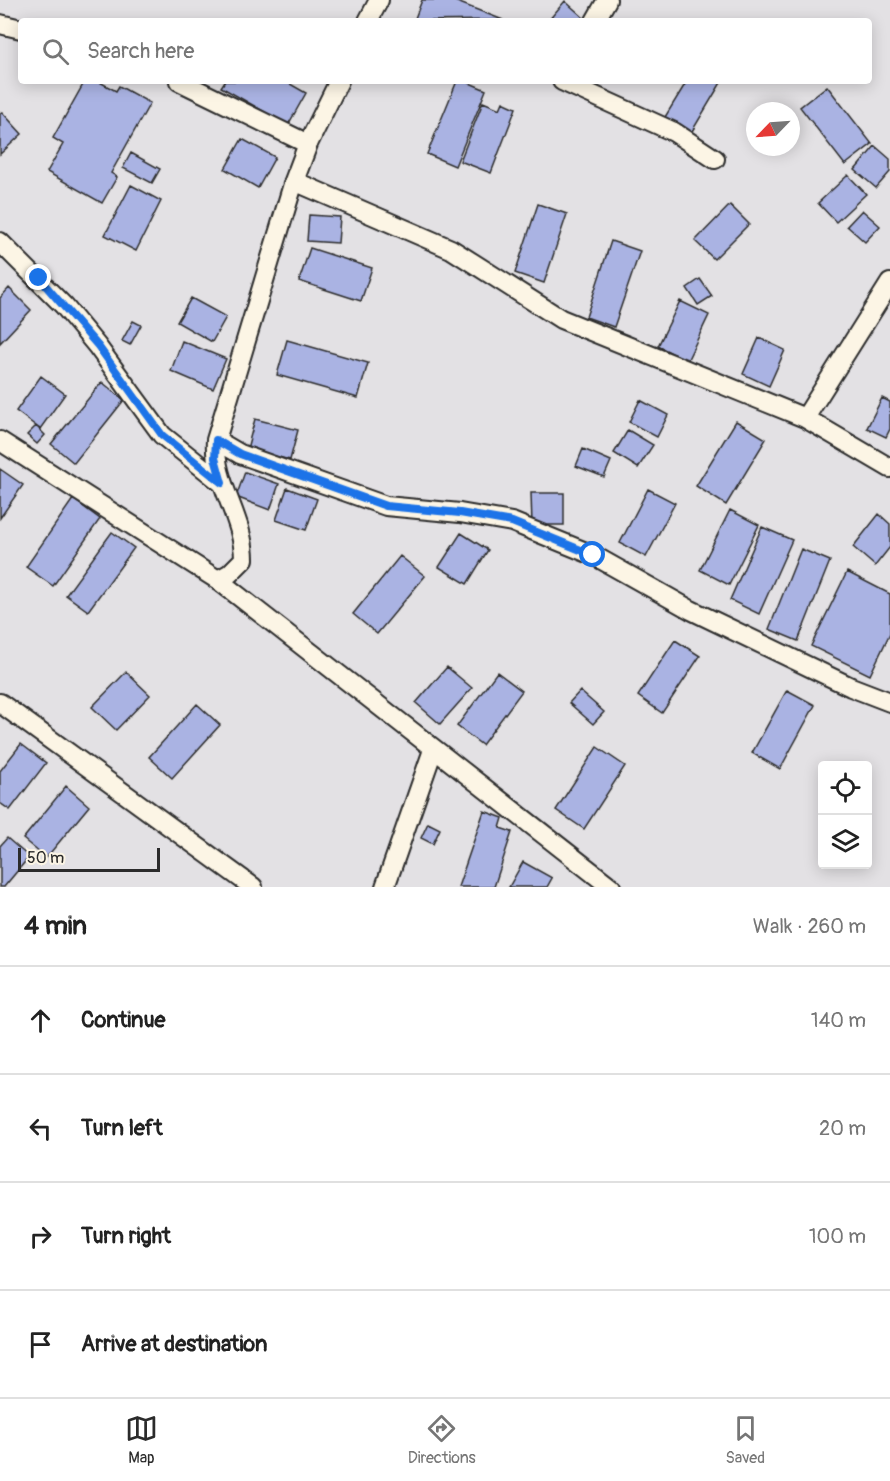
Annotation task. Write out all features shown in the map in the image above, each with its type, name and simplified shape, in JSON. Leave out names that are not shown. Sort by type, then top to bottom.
[{"type":"street","points":[[370,18],[379,0]]},
{"type":"street","points":[[597,18],[607,0]]},
{"type":"street","points":[[0,24],[18,28]]},
{"type":"street","points":[[185,84],[308,144]]},
{"type":"street","points":[[218,580],[229,574],[244,559],[244,539],[222,483],[215,458],[216,440],[294,181],[308,144],[338,84]]},
{"type":"street","points":[[569,84],[674,132],[715,159]]},
{"type":"street","points":[[294,181],[451,249],[561,319],[805,418],[890,468]]},
{"type":"street","points":[[0,242],[39,278],[98,346],[162,435],[222,483]]},
{"type":"street","points":[[805,418],[890,284]]},
{"type":"street","points":[[216,440],[240,454],[386,506],[460,513],[512,522],[593,555],[691,610],[851,687],[890,702]]},
{"type":"street","points":[[0,441],[129,526],[218,580],[611,887]]},
{"type":"street","points":[[0,704],[253,887]]},
{"type":"street","points":[[385,887],[433,750]]},
{"type":"building","points":[[422,0],[452,0],[498,18],[415,18]]},
{"type":"building","points":[[565,1],[584,18],[551,18]]},
{"type":"building","points":[[83,84],[103,84],[116,91],[119,86],[150,103],[111,173],[117,177],[102,203],[47,172],[63,144],[53,138]]},
{"type":"building","points":[[223,84],[290,84],[306,93],[288,125],[221,87]]},
{"type":"building","points":[[456,84],[472,84],[486,90],[455,166],[427,154]]},
{"type":"building","points":[[685,84],[720,84],[691,133],[665,117]]},
{"type":"building","points":[[827,86],[872,144],[845,165],[800,107]]},
{"type":"building","points":[[483,102],[500,109],[503,102],[516,108],[491,173],[460,161]]},
{"type":"building","points":[[2,112],[22,134],[0,154],[0,113]]},
{"type":"building","points":[[242,139],[275,157],[258,188],[225,169]]},
{"type":"building","points":[[875,146],[890,159],[890,172],[876,188],[855,170]]},
{"type":"building","points":[[131,153],[160,169],[152,183],[123,168]]},
{"type":"building","points":[[848,175],[866,194],[836,222],[818,203]]},
{"type":"building","points":[[131,185],[161,201],[136,251],[105,235]]},
{"type":"building","points":[[538,204],[567,214],[544,283],[515,273]]},
{"type":"building","points":[[730,205],[749,224],[714,259],[695,241]]},
{"type":"building","points":[[862,210],[880,226],[865,242],[847,226]]},
{"type":"building","points":[[309,215],[340,217],[338,243],[307,241]]},
{"type":"building","points":[[611,241],[640,251],[614,327],[586,317]]},
{"type":"building","points":[[310,248],[372,268],[361,301],[299,281]]},
{"type":"building","points":[[700,279],[712,296],[698,305],[687,288]]},
{"type":"building","points":[[9,288],[31,310],[0,343],[0,298]]},
{"type":"building","points":[[191,298],[226,317],[212,342],[177,322]]},
{"type":"building","points":[[680,301],[709,315],[687,361],[658,346]]},
{"type":"building","points":[[133,321],[141,325],[130,345],[122,341]]},
{"type":"building","points":[[759,338],[785,350],[769,386],[743,374]]},
{"type":"building","points":[[287,340],[368,363],[358,398],[277,375]]},
{"type":"building","points":[[182,341],[226,359],[213,389],[171,371]]},
{"type":"building","points":[[41,376],[65,394],[40,429],[16,411]]},
{"type":"building","points":[[102,382],[124,400],[74,463],[51,444]]},
{"type":"building","points":[[882,398],[890,402],[890,429],[886,437],[867,428]]},
{"type":"building","points":[[640,400],[668,415],[657,437],[629,422]]},
{"type":"building","points":[[255,419],[298,430],[290,460],[247,449]]},
{"type":"building","points":[[736,421],[766,439],[726,505],[696,486]]},
{"type":"building","points":[[36,426],[45,435],[37,444],[27,435]]},
{"type":"building","points":[[628,430],[653,445],[638,468],[614,453]]},
{"type":"building","points":[[583,449],[611,461],[604,477],[576,466]]},
{"type":"building","points":[[0,469],[23,485],[0,518]]},
{"type":"building","points":[[245,472],[279,484],[270,510],[236,497]]},
{"type":"building","points":[[287,488],[317,499],[306,530],[276,520]]},
{"type":"building","points":[[648,489],[675,503],[646,557],[620,543]]},
{"type":"building","points":[[531,493],[564,493],[564,525],[532,525]]},
{"type":"building","points":[[73,499],[100,519],[53,586],[26,567]]},
{"type":"building","points":[[730,510],[759,525],[729,585],[700,570]]},
{"type":"building","points":[[879,514],[890,524],[890,547],[875,566],[853,547]]},
{"type":"building","points":[[762,527],[792,540],[759,614],[730,600]]},
{"type":"building","points":[[112,532],[134,548],[88,611],[66,595]]},
{"type":"building","points":[[461,533],[488,550],[467,584],[439,567]]},
{"type":"building","points":[[801,549],[830,561],[798,641],[769,629]]},
{"type":"building","points":[[400,556],[425,576],[377,634],[353,614]]},
{"type":"building","points":[[847,572],[890,594],[890,633],[870,675],[811,646]]},
{"type":"building","points":[[675,640],[700,656],[662,713],[638,696]]},
{"type":"building","points":[[447,667],[472,688],[440,724],[416,703]]},
{"type":"building","points":[[126,672],[150,695],[116,730],[92,707]]},
{"type":"building","points":[[497,672],[522,691],[482,745],[457,726]]},
{"type":"building","points":[[787,690],[815,705],[780,769],[752,753]]},
{"type":"building","points":[[580,691],[604,712],[593,724],[569,703]]},
{"type":"building","points":[[197,704],[220,725],[172,778],[149,757]]},
{"type":"building","points":[[21,744],[46,763],[10,810],[0,803],[0,771]]},
{"type":"building","points":[[597,747],[625,766],[584,829],[556,810]]},
{"type":"building","points":[[66,786],[89,806],[46,858],[23,839]]},
{"type":"building","points":[[484,811],[503,818],[500,828],[512,832],[494,887],[458,887]]},
{"type":"building","points":[[428,823],[440,829],[433,844],[421,838]]},
{"type":"building","points":[[7,838],[29,857],[4,887],[0,887],[0,846]]},
{"type":"building","points":[[523,862],[552,878],[547,887],[509,887]]},
{"type":"route","points":[[39,278],[98,346],[162,435],[222,483],[215,458],[216,440],[240,454],[309,481],[386,506],[460,513],[512,522],[593,555]]}]
